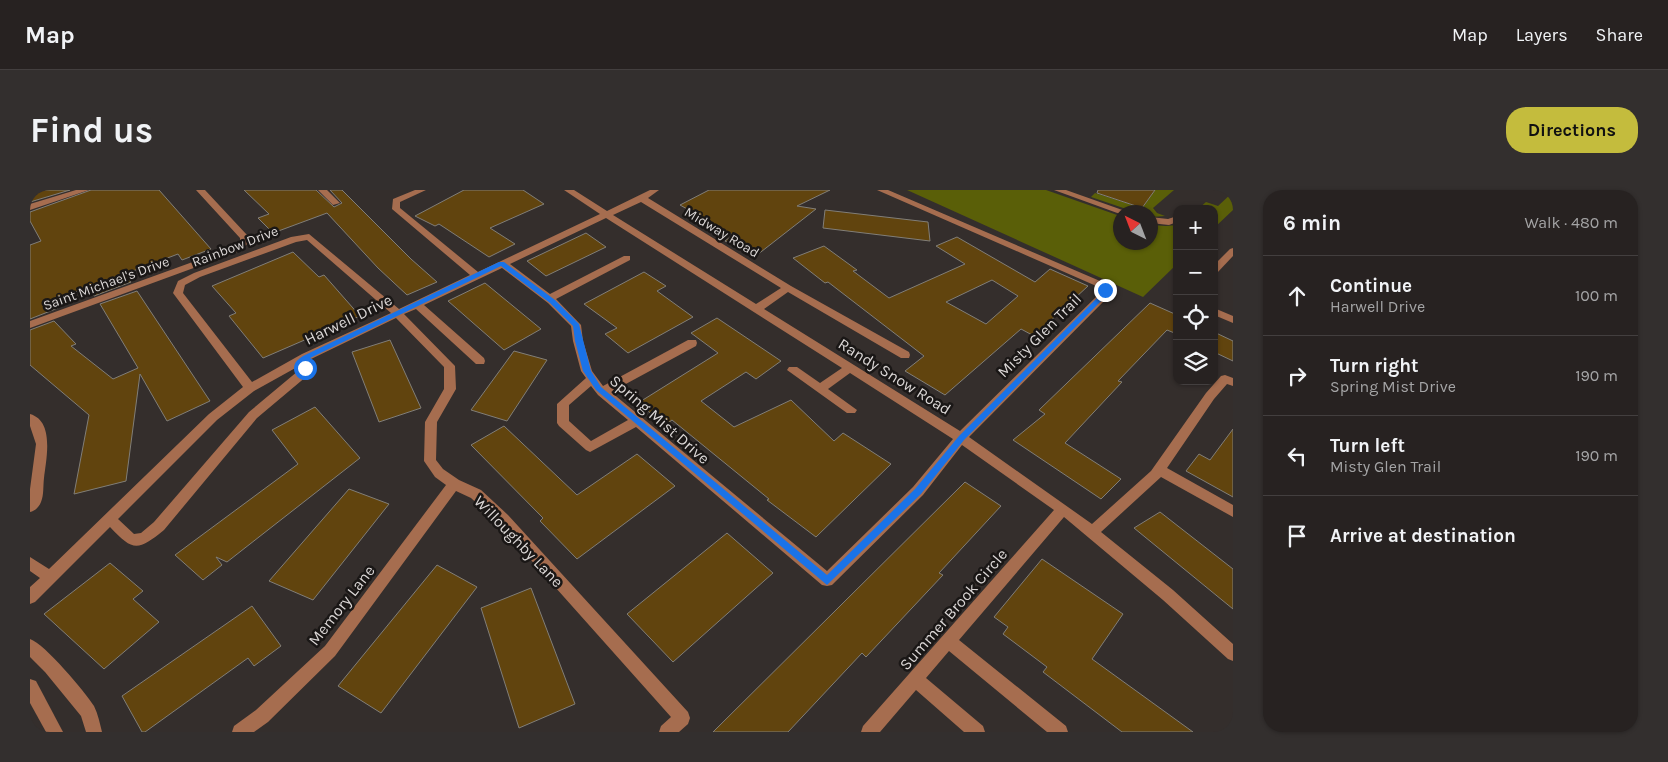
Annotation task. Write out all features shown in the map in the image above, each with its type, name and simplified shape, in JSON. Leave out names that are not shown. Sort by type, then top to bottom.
[{"type":"street","points":[[30,207],[86,190]]},
{"type":"street","name":"Saint Michael's Drive","points":[[30,325],[237,249],[245,241],[244,237],[200,190]]},
{"type":"street","points":[[322,190],[336,203]]},
{"type":"street","points":[[422,190],[396,201],[396,209],[476,275]]},
{"type":"street","name":"Randy Snow Road","points":[[568,190],[962,438],[1063,509],[1092,532],[1168,595],[1233,654]]},
{"type":"street","name":"Harwell Drive","points":[[30,597],[213,417],[250,388],[303,359],[397,313],[655,190]]},
{"type":"street","name":"Misty Glen Trail","points":[[827,580],[918,491],[979,419],[1104,295],[1105,290],[1097,283],[881,190]]},
{"type":"street","points":[[1058,190],[1113,208]]},
{"type":"street","name":"Midway Road","points":[[641,198],[788,288],[905,355]]},
{"type":"street","points":[[1158,221],[1169,222],[1173,220]]},
{"type":"street","name":"Willoughby Lane","points":[[309,237],[397,313],[450,366],[450,389],[431,422],[430,461],[454,484],[476,494],[503,519],[682,718],[667,732]]},
{"type":"street","name":"Rainbow Drive","points":[[250,388],[178,293],[181,283],[197,275],[294,239],[309,237]]},
{"type":"street","points":[[1218,267],[1233,251]]},
{"type":"street","points":[[549,299],[627,258]]},
{"type":"street","name":"Spring Mist Drive","points":[[502,264],[549,299],[576,325],[578,341],[592,380],[602,392],[827,580]]},
{"type":"street","points":[[756,309],[788,288]]},
{"type":"street","points":[[416,304],[480,361]]},
{"type":"street","points":[[1218,313],[1233,320]]},
{"type":"street","points":[[602,392],[692,343]]},
{"type":"street","points":[[110,519],[131,540],[144,538],[159,526],[253,415],[303,373],[305,368],[303,359]]},
{"type":"street","points":[[820,389],[850,368]]},
{"type":"street","points":[[793,370],[851,410]]},
{"type":"street","points":[[1092,532],[1133,497],[1159,470],[1210,396],[1225,379],[1233,382]]},
{"type":"street","points":[[592,380],[563,404],[563,423],[590,447],[636,421]]},
{"type":"street","points":[[30,418],[38,428],[42,444],[35,501],[30,507]]},
{"type":"street","points":[[1159,470],[1233,512]]},
{"type":"street","name":"Memory Lane","points":[[240,732],[262,716],[330,651],[454,484]]},
{"type":"street","name":"Summer Brook Circle","points":[[869,732],[1063,509]]},
{"type":"street","points":[[30,563],[50,577]]},
{"type":"street","points":[[948,641],[1060,732]]},
{"type":"street","points":[[30,648],[50,667],[88,712],[94,732]]},
{"type":"street","points":[[915,679],[977,732]]},
{"type":"street","points":[[30,687],[55,732]]},
{"type":"shaded area","points":[[907,190],[1046,190],[1113,214],[1113,250],[1158,250],[1158,225],[1173,225],[1173,268],[1143,297]]},
{"type":"shaded area","points":[[1155,190],[1174,190],[1156,205],[1144,205]]},
{"type":"shaded area","points":[[1233,192],[1233,210],[1218,224],[1218,206]]},
{"type":"shaded area","points":[[1095,193],[1133,205],[1114,205],[1091,197]]},
{"type":"shaded area","points":[[1206,202],[1215,205],[1203,205]]},
{"type":"building","points":[[30,190],[70,190],[30,202]]},
{"type":"building","points":[[91,190],[159,190],[211,249],[182,260],[178,254],[125,274],[131,282],[94,296],[89,287],[53,300],[58,308],[30,319],[30,245],[41,241],[30,221],[30,212]]},
{"type":"building","points":[[244,190],[316,190],[334,207],[342,203],[330,190],[342,190],[411,259],[437,282],[407,295],[378,268],[327,213],[273,233],[258,218],[269,214]]},
{"type":"building","points":[[464,190],[523,190],[544,204],[490,228],[515,244],[489,257],[439,224],[435,226],[415,216]]},
{"type":"building","points":[[709,190],[830,190],[797,206],[816,209],[757,255],[725,241],[733,235],[680,205]]},
{"type":"building","points":[[1098,190],[1155,190],[1144,205],[1133,205],[1097,193]]},
{"type":"building","points":[[825,210],[928,222],[930,241],[823,228]]},
{"type":"building","points":[[586,233],[606,247],[546,276],[527,261]]},
{"type":"building","points":[[957,237],[1035,282],[1050,269],[1088,286],[1034,336],[1021,329],[945,395],[905,371],[924,356],[828,282],[825,283],[793,258],[824,246],[857,270],[853,271],[889,298],[965,264],[936,246]],"holes":[[[992,280],[1018,296],[986,324],[946,302]]]},
{"type":"building","points":[[293,252],[319,277],[324,275],[360,316],[263,358],[229,316],[236,313],[212,286]]},
{"type":"building","points":[[644,272],[666,286],[657,291],[693,317],[628,353],[605,334],[617,328],[584,304]]},
{"type":"building","points":[[485,283],[541,329],[504,350],[448,301]]},
{"type":"building","points":[[137,291],[210,401],[167,421],[140,374],[126,481],[74,494],[89,415],[30,365],[30,330],[54,321],[76,344],[71,346],[113,379],[138,368],[100,304]]},
{"type":"building","points":[[1150,303],[1173,313],[1173,332],[1167,330],[1118,381],[1122,382],[1065,443],[1121,479],[1101,499],[1013,440],[1045,414],[1039,410]]},
{"type":"building","points":[[717,318],[781,361],[756,379],[746,372],[701,401],[734,427],[791,400],[834,441],[843,433],[891,464],[816,537],[767,500],[769,499],[672,420],[665,425],[638,403],[718,353],[691,333]]},
{"type":"building","points":[[1218,334],[1233,341],[1233,361],[1218,354]]},
{"type":"building","points":[[390,340],[421,408],[379,422],[352,352]]},
{"type":"building","points":[[514,351],[547,360],[507,421],[471,410]]},
{"type":"building","points":[[315,407],[360,458],[227,562],[216,557],[222,565],[203,580],[175,555],[298,464],[272,430]]},
{"type":"building","points":[[504,426],[577,495],[637,454],[675,486],[577,559],[540,521],[543,518],[471,445]]},
{"type":"building","points":[[1233,429],[1233,497],[1186,471],[1199,454],[1210,460]]},
{"type":"building","points":[[965,482],[1001,506],[939,573],[943,575],[866,657],[862,653],[788,732],[713,732]]},
{"type":"building","points":[[349,489],[389,504],[313,600],[269,581]]},
{"type":"building","points":[[1160,512],[1233,569],[1233,609],[1134,528]]},
{"type":"building","points":[[727,533],[773,573],[673,662],[627,614]]},
{"type":"building","points":[[1042,559],[1123,614],[1092,659],[1193,732],[1122,732],[1043,672],[1047,667],[1003,634],[1008,627],[994,617]]},
{"type":"building","points":[[110,563],[143,591],[133,599],[159,622],[104,669],[44,614]]},
{"type":"building","points":[[437,565],[477,587],[381,713],[338,686]]},
{"type":"building","points":[[531,588],[575,704],[519,728],[481,608]]},
{"type":"building","points":[[252,606],[281,646],[254,666],[248,658],[145,732],[142,732],[122,696]]},
{"type":"route","points":[[305,368],[303,359],[306,357],[502,264],[552,302],[576,325],[578,341],[587,371],[598,388],[827,580],[918,491],[979,419],[1104,295],[1105,290]]}]
